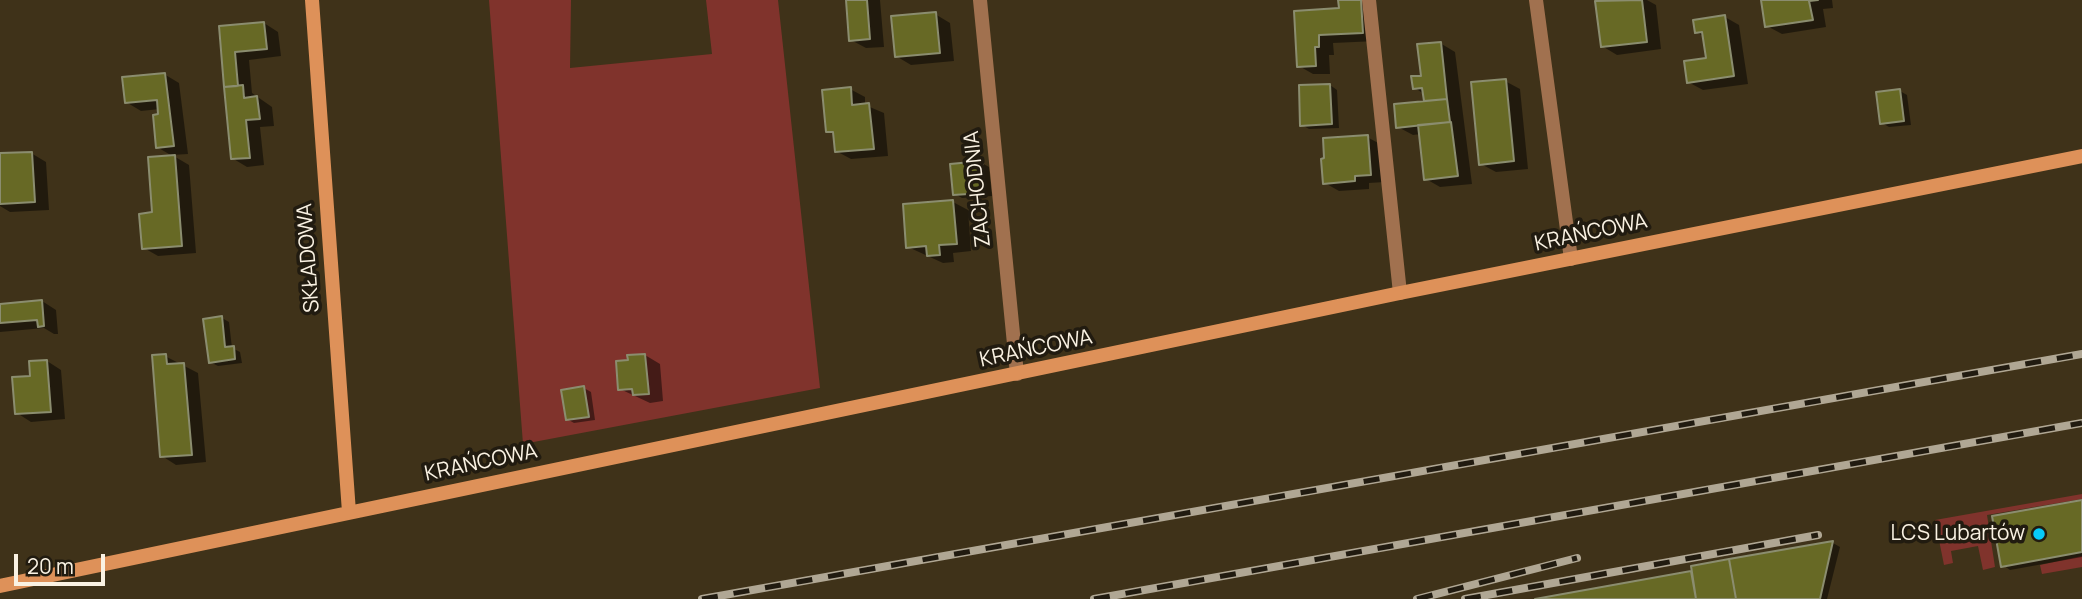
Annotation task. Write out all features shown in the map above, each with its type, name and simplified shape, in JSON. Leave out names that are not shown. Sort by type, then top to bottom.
[{"type":"street","name":"SKŁADOWA","points":[[312,0],[348,512]]},
{"type":"street","name":"ZACHODNIA","points":[[980,0],[1017,374]]},
{"type":"street","points":[[1369,0],[1400,293]]},
{"type":"street","points":[[1536,0],[1571,259]]},
{"type":"street","name":"KRAŃCOWA","points":[[0,586],[1400,293],[2082,156]]},
{"type":"shaded area","points":[[489,0],[571,0],[570,68],[712,54],[706,0],[778,0],[820,388],[523,444]]},
{"type":"shaded area","points":[[2082,494],[2082,499],[1987,515],[1995,567],[1983,570],[1978,546],[1951,551],[1953,563],[1944,565],[1935,520]]},
{"type":"shaded area","points":[[2082,556],[2082,567],[2042,574],[2040,565]]},
{"type":"building","points":[[846,0],[867,0],[870,39],[849,41]]},
{"type":"building","points":[[1338,0],[1361,0],[1363,33],[1319,35],[1319,47],[1315,47],[1316,66],[1297,67],[1294,11],[1339,8]]},
{"type":"building","points":[[1642,0],[1647,42],[1601,47],[1595,1]]},
{"type":"building","points":[[1761,0],[1818,0],[1809,1],[1813,20],[1765,27]]},
{"type":"building","points":[[936,12],[940,53],[895,57],[891,16]]},
{"type":"building","points":[[1725,15],[1734,76],[1687,83],[1684,61],[1706,58],[1702,32],[1695,33],[1693,20]]},
{"type":"building","points":[[264,22],[267,49],[235,52],[238,86],[224,87],[219,26]]},
{"type":"building","points":[[1441,42],[1447,99],[1424,101],[1422,88],[1413,89],[1411,76],[1421,76],[1417,44]]},
{"type":"building","points":[[165,73],[174,146],[156,148],[153,115],[158,114],[157,100],[125,103],[122,77]]},
{"type":"building","points":[[1506,79],[1514,161],[1479,165],[1471,82]]},
{"type":"building","points":[[1330,84],[1332,124],[1300,126],[1299,85]]},
{"type":"building","points":[[243,85],[244,98],[257,96],[260,119],[246,120],[250,158],[231,159],[224,87]]},
{"type":"building","points":[[851,87],[852,105],[869,103],[874,149],[835,152],[833,132],[826,132],[822,90]]},
{"type":"building","points":[[1900,89],[1904,121],[1880,124],[1876,92]]},
{"type":"building","points":[[1447,99],[1450,122],[1396,128],[1394,104]]},
{"type":"building","points":[[1451,122],[1458,176],[1424,180],[1418,125]]},
{"type":"building","points":[[1368,135],[1371,175],[1355,176],[1355,181],[1323,184],[1323,138]]},
{"type":"building","points":[[32,152],[35,202],[0,204],[0,153]]},
{"type":"building","points":[[175,155],[182,246],[142,249],[139,214],[152,212],[148,157]]},
{"type":"building","points":[[982,161],[985,193],[953,195],[950,164]]},
{"type":"building","points":[[953,200],[957,244],[939,245],[940,255],[927,256],[926,246],[906,248],[903,204]]},
{"type":"building","points":[[42,300],[44,326],[38,327],[37,320],[0,323],[0,304]]},
{"type":"building","points":[[222,316],[225,347],[234,346],[235,359],[209,363],[203,319]]},
{"type":"building","points":[[166,354],[167,364],[184,363],[192,455],[160,457],[152,355]]},
{"type":"building","points":[[645,354],[649,394],[633,395],[632,389],[618,390],[616,361],[628,360],[627,355]]},
{"type":"building","points":[[47,360],[51,412],[15,414],[12,377],[30,376],[29,361]]},
{"type":"building","points":[[584,386],[589,417],[566,420],[561,390]]},
{"type":"building","name":"LCS Lubartów","points":[[2082,500],[2082,552],[2001,567],[1992,516]]},
{"type":"building","points":[[1833,541],[1820,599],[1736,599],[1729,559]]},
{"type":"building","points":[[1729,559],[1736,599],[1696,599],[1691,566]]},
{"type":"building","points":[[1691,571],[1696,599],[1535,599]]},
{"type":"railway","points":[[702,599],[2082,354]]},
{"type":"railway","points":[[1094,599],[2082,423]]},
{"type":"railway","points":[[1465,599],[1818,535]]},
{"type":"railway","points":[[1417,599],[1577,558]]},
{"type":"place","name":"LCS Lubartów","points":[[2039,534]]}]
